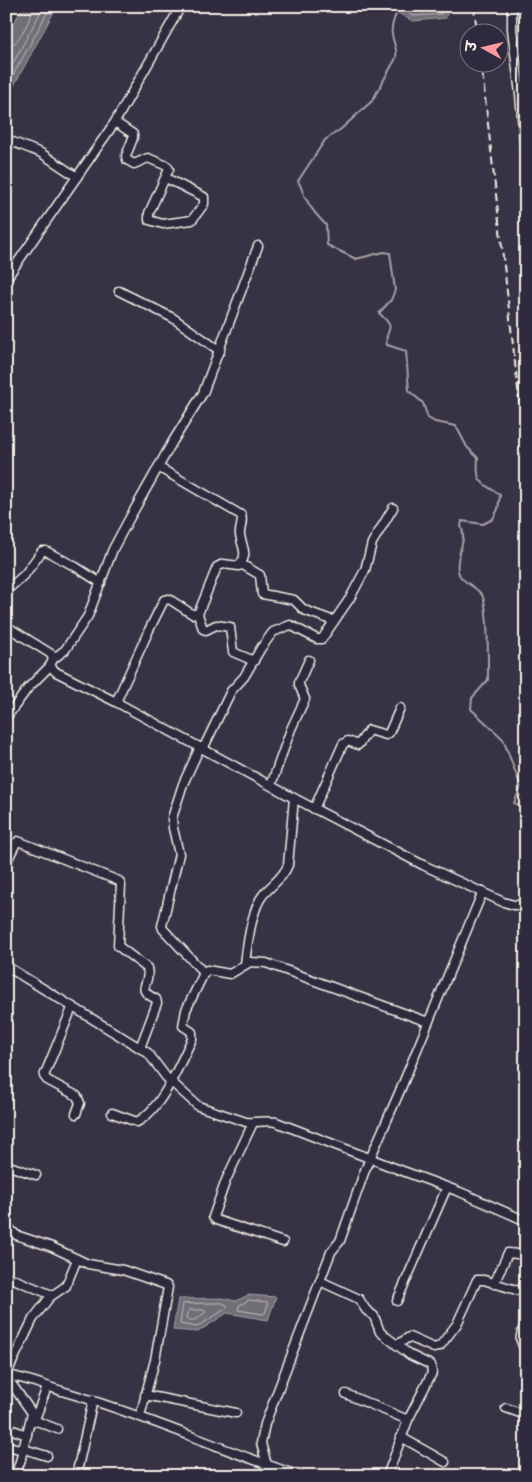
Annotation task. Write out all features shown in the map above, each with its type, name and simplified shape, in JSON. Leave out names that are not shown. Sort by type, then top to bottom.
[{"type":"street","points":[[6,279],[115,122],[181,6]]},
{"type":"street","points":[[512,6],[512,29],[524,127],[526,164]]},
{"type":"street","points":[[115,122],[133,134],[126,156],[127,160],[134,164],[148,158],[169,169],[149,213],[149,220],[163,224],[192,220],[204,204],[204,198],[166,178]]},
{"type":"street","points":[[8,140],[41,153],[77,177]]},
{"type":"street","points":[[6,718],[28,688],[65,650],[88,616],[113,549],[158,467],[195,404],[204,393],[258,246]]},
{"type":"street","points":[[119,291],[173,318],[220,351]]},
{"type":"street","points":[[158,467],[241,515],[240,536],[245,550],[241,564],[237,567],[223,564],[217,567],[198,614],[203,629],[206,630],[216,625],[230,627],[233,652],[254,660]]},
{"type":"street","points":[[204,973],[162,926],[179,854],[172,818],[183,784],[228,696],[244,677],[261,648],[276,630],[290,626],[320,640],[324,636],[350,598],[365,570],[372,543],[394,508]]},
{"type":"street","points":[[6,591],[25,574],[39,553],[46,551],[101,583]]},
{"type":"street","points":[[241,564],[260,575],[262,594],[294,600],[304,610],[334,621]]},
{"type":"street","points":[[116,702],[164,600],[169,599],[192,614],[198,614]]},
{"type":"street","points":[[6,626],[51,654],[56,672],[423,865],[483,891],[503,902],[514,905],[526,905]]},
{"type":"street","points":[[271,785],[291,729],[304,704],[305,696],[299,686],[299,682],[309,660]]},
{"type":"street","points":[[314,808],[343,744],[348,741],[358,744],[369,730],[386,735],[389,733],[400,708]]},
{"type":"street","points":[[245,964],[249,933],[260,898],[284,873],[288,864],[294,798]]},
{"type":"street","points":[[6,863],[18,841],[119,881],[121,884],[118,946],[147,968],[148,973],[144,990],[146,994],[156,1000],[157,1004],[140,1048]]},
{"type":"street","points":[[265,1476],[267,1465],[260,1444],[262,1431],[332,1250],[340,1241],[370,1159],[483,891]]},
{"type":"street","points":[[112,1113],[137,1122],[155,1105],[172,1081],[192,1039],[192,1032],[185,1029],[182,1023],[186,1010],[207,970],[211,969],[230,974],[250,962],[266,963],[428,1022]]},
{"type":"street","points":[[6,966],[152,1056],[163,1073],[198,1106],[246,1122],[253,1123],[262,1120],[276,1122],[447,1187],[526,1221]]},
{"type":"street","points":[[72,1008],[44,1076],[47,1080],[77,1096],[80,1103],[76,1114]]},
{"type":"street","points":[[253,1123],[226,1180],[213,1217],[216,1220],[283,1242]]},
{"type":"street","points":[[6,1165],[36,1175]]},
{"type":"street","points":[[397,1301],[447,1187]]},
{"type":"street","points":[[6,1225],[16,1235],[52,1247],[77,1260],[88,1264],[123,1270],[162,1283],[168,1287],[156,1352],[140,1416]]},
{"type":"street","points":[[494,1284],[508,1253],[526,1255]]},
{"type":"street","points":[[6,1375],[32,1319],[52,1294],[66,1286],[77,1260]]},
{"type":"street","points":[[6,1276],[52,1294]]},
{"type":"street","points":[[397,1345],[409,1337],[434,1348],[440,1346],[457,1324],[477,1280],[526,1293]]},
{"type":"street","points":[[320,1281],[359,1300],[376,1319],[380,1332],[410,1355],[428,1362],[432,1369],[408,1420],[387,1476]]},
{"type":"street","points":[[526,1322],[520,1340],[526,1350]]},
{"type":"street","points":[[6,1375],[28,1379],[140,1416],[300,1476]]},
{"type":"street","points":[[6,1375],[31,1410],[27,1435],[14,1476]]},
{"type":"street","points":[[23,1449],[47,1386]]},
{"type":"street","points":[[346,1394],[408,1420]]},
{"type":"street","points":[[145,1395],[236,1412]]},
{"type":"street","points":[[76,1476],[93,1400]]},
{"type":"street","points":[[506,1408],[526,1415]]},
{"type":"street","points":[[34,1420],[57,1429]]},
{"type":"street","points":[[10,1429],[27,1435]]},
{"type":"street","points":[[402,1437],[445,1462]]},
{"type":"street","points":[[6,1445],[47,1456]]},
{"type":"water","points":[[23,6],[57,6],[11,91],[6,96],[6,38]]},
{"type":"water","points":[[394,6],[449,6],[446,18],[413,21],[394,11]]},
{"type":"water","points":[[248,1295],[276,1297],[268,1320],[227,1313],[198,1332],[173,1330],[178,1299],[222,1298],[236,1301]]},
{"type":"waterway","points":[[399,6],[392,31],[396,58],[372,101],[341,129],[325,140],[298,181],[310,206],[326,225],[327,245],[356,259],[384,252],[390,253],[395,290],[391,300],[379,313],[389,323],[390,327],[386,339],[387,345],[406,351],[409,391],[423,403],[428,418],[435,422],[456,426],[467,447],[478,458],[478,473],[481,481],[500,495],[498,509],[493,519],[483,524],[462,521],[463,537],[458,559],[458,571],[459,575],[482,595],[486,611],[488,680],[472,698],[471,709],[503,739],[521,787],[514,803],[526,810]]},
{"type":"railway","points":[[474,6],[476,22]]},
{"type":"railway","points":[[482,72],[526,460]]},
{"type":"railway","points":[[520,350],[526,380]]}]
